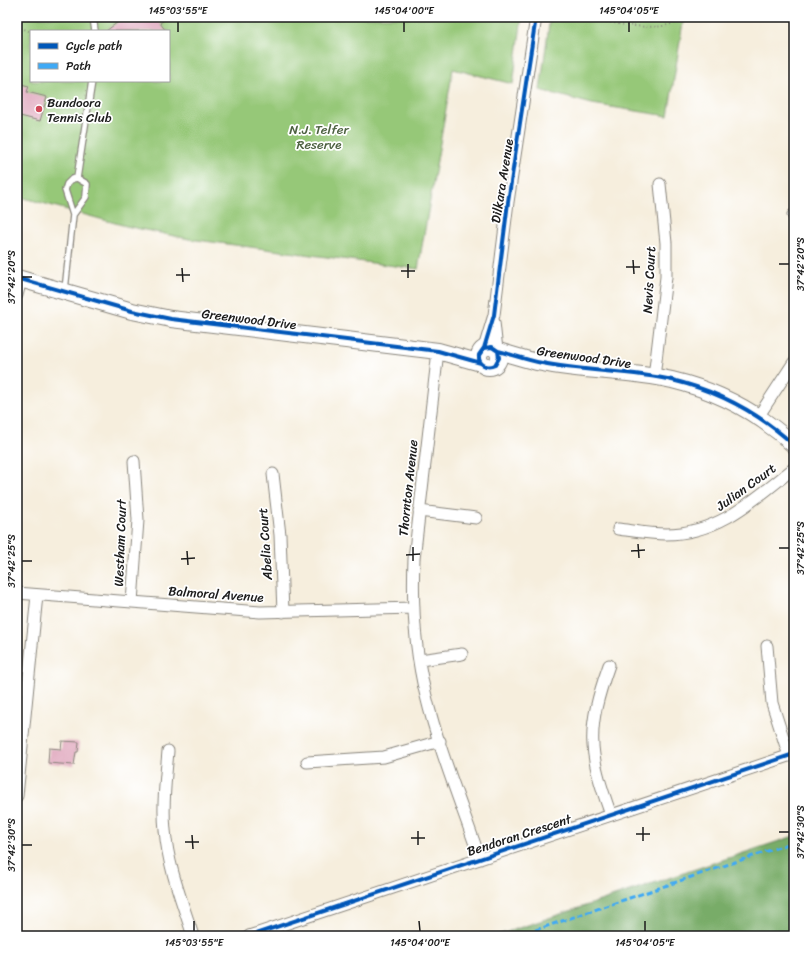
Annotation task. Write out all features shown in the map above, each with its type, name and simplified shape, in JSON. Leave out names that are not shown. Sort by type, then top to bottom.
[{"type":"street","name":"Dilkara Avenue","points":[[489,354],[508,202],[536,17]]},
{"type":"street","name":"Nevis Court","points":[[654,377],[664,300],[666,264],[660,184]]},
{"type":"street","name":"Greenwood Drive","points":[[19,279],[132,311],[171,319],[438,351],[489,354],[542,363],[654,377],[678,382],[711,393],[758,416],[794,445]]},
{"type":"street","points":[[17,295],[19,279]]},
{"type":"street","name":"Thornton Avenue","points":[[438,351],[414,560],[414,608],[426,697],[480,858]]},
{"type":"street","points":[[758,416],[794,362]]},
{"type":"street","name":"Westham Court","points":[[132,602],[138,520],[134,461]]},
{"type":"street","name":"Julian Court","points":[[618,528],[665,534],[685,533],[704,528],[742,510],[794,468]]},
{"type":"street","name":"Abelia Court","points":[[273,474],[280,535],[283,612]]},
{"type":"street","points":[[419,511],[476,518]]},
{"type":"street","name":"Balmoral Avenue","points":[[17,593],[238,611],[283,612],[414,608]]},
{"type":"street","points":[[17,796],[36,595]]},
{"type":"street","points":[[767,646],[772,703],[791,755]]},
{"type":"street","points":[[420,660],[462,654]]},
{"type":"street","points":[[609,665],[595,705],[592,732],[594,762],[611,815]]},
{"type":"street","points":[[307,762],[384,757],[440,741]]},
{"type":"street","points":[[168,751],[164,814],[166,842],[174,878],[193,936]]},
{"type":"street","name":"Bendoran Crescent","points":[[249,936],[791,755]]},
{"type":"lane","points":[[93,17],[95,30]]},
{"type":"lane","points":[[77,178],[92,82]]},
{"type":"lane","points":[[65,293],[73,215],[65,193],[65,186],[72,179],[77,178],[87,184],[88,192],[73,215]]},
{"type":"path","points":[[583,17],[620,24],[660,27],[674,24],[680,17]]},
{"type":"path","points":[[17,26],[30,32]]},
{"type":"green space","name":"N.J. Telfer Reserve","points":[[17,17],[522,17],[513,84],[453,69],[418,269],[189,239],[126,226],[17,196]]},
{"type":"green space","points":[[550,17],[680,17],[683,22],[668,116],[592,104],[540,90]]},
{"type":"green space","points":[[794,836],[794,936],[495,936]]},
{"type":"building","points":[[114,17],[168,17],[160,23],[165,30],[107,30],[118,22]]},
{"type":"building","points":[[17,83],[29,86],[27,92],[47,97],[40,121],[20,116],[17,117]]},
{"type":"building","points":[[62,741],[79,742],[74,765],[48,763],[49,748],[61,749]]},
{"type":"marked path","points":[[518,936],[794,842]]},
{"type":"cycle path","points":[[484,348],[492,347],[498,351],[499,358],[495,365],[483,365],[480,361],[479,355],[484,348],[494,315],[508,202],[536,17]]},
{"type":"cycle path","points":[[17,278],[132,311],[171,319],[438,351],[481,363]]},
{"type":"cycle path","points":[[498,351],[542,363],[574,368],[640,374],[672,380],[706,390],[752,413],[781,433],[794,445]]},
{"type":"cycle path","points":[[249,936],[794,754]]},
{"type":"place","name":"Bundoora Tennis Club","points":[[39,109]]}]
